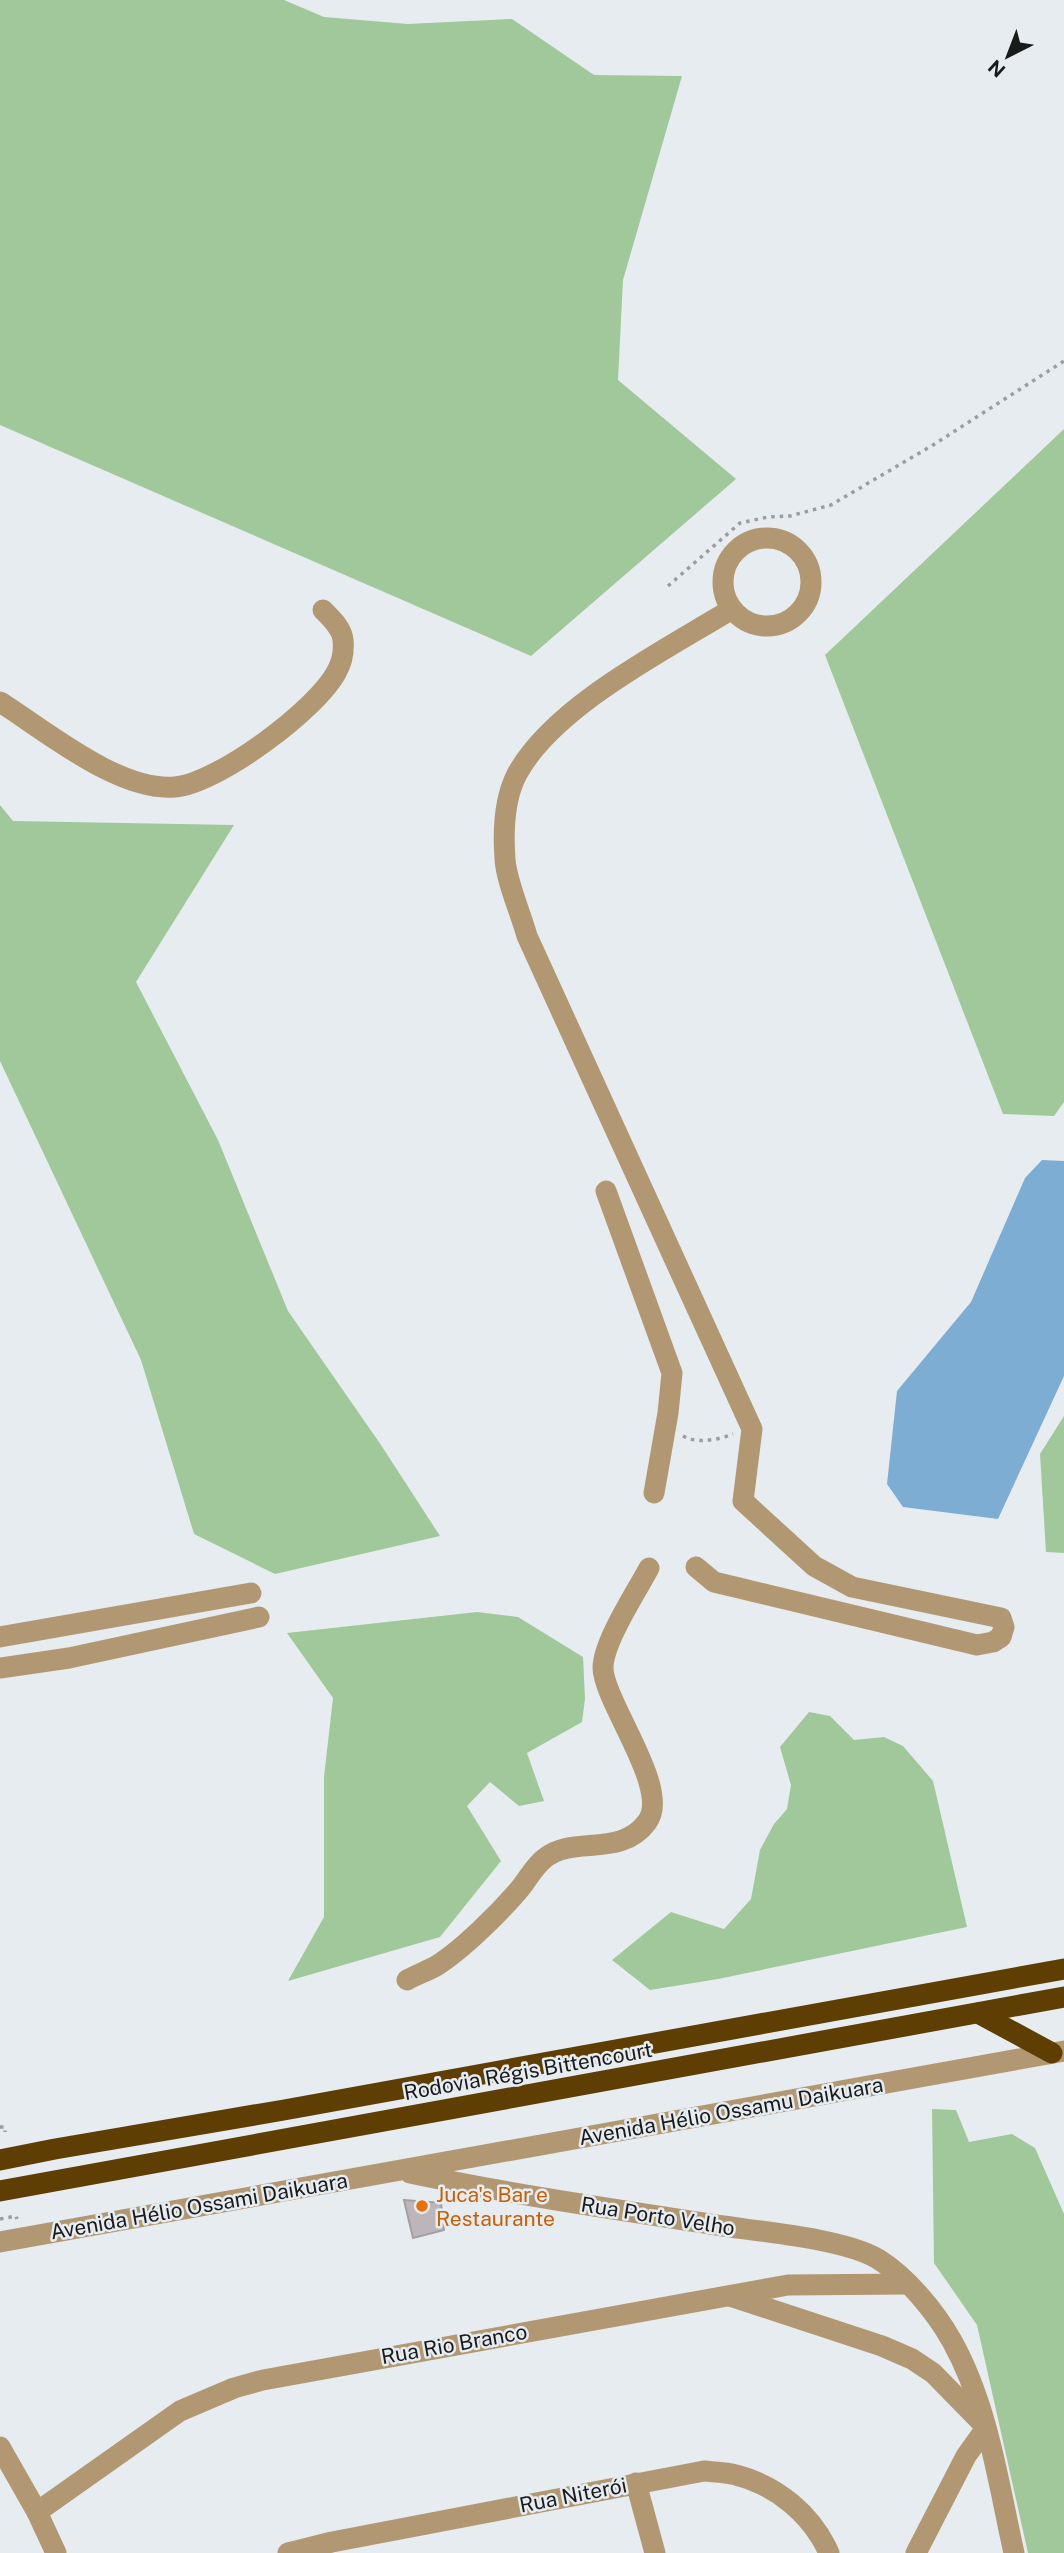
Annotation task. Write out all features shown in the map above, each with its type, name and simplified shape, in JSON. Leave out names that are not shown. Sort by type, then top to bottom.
[{"type":"highway","name":"Rodovia Régis Bittencourt","points":[[0,2161],[55,2148],[284,2110],[1064,1969]]},
{"type":"highway","name":"Rodovia Régis Bittencourt","points":[[0,2191],[1064,1997]]},
{"type":"highway","points":[[978,2013],[1060,2055]]},
{"type":"street","points":[[768,537],[788,542],[804,556],[812,578],[808,600],[793,618],[772,626],[750,623],[732,609],[724,596],[723,575],[731,555],[747,541],[768,537]]},
{"type":"street","points":[[696,1567],[714,1581],[976,1645],[993,1642],[1001,1637],[1004,1626],[1001,1618],[852,1587],[814,1566],[743,1501],[752,1429],[527,936],[505,862],[505,815],[516,776],[547,733],[599,692],[732,609]]},
{"type":"street","points":[[0,702],[68,748],[116,774],[147,785],[176,787],[206,779],[279,731],[317,699],[337,672],[342,656],[343,637],[334,621],[323,610]]},
{"type":"street","points":[[606,1191],[673,1373],[654,1493]]},
{"type":"street","points":[[407,1980],[436,1965],[469,1939],[518,1891],[545,1857],[570,1847],[608,1845],[638,1832],[649,1820],[653,1797],[603,1669],[610,1642],[649,1567]]},
{"type":"street","points":[[0,1637],[251,1593]]},
{"type":"street","points":[[0,1668],[69,1658],[259,1617]]},
{"type":"street","name":"Avenida Hélio Ossamu Daikuara","points":[[398,2171],[1060,2055]]},
{"type":"street","name":"Avenida Hélio Ossami Daikuara","points":[[0,2242],[398,2171]]},
{"type":"street","name":"Rua Porto Velho","points":[[398,2171],[477,2187],[834,2245],[877,2259],[907,2284],[932,2312],[951,2340],[979,2400],[1014,2553]]},
{"type":"street","name":"Rua Rio Branco","points":[[37,2512],[180,2411],[234,2388],[311,2369],[788,2285],[907,2284]]},
{"type":"street","points":[[728,2296],[882,2346],[912,2359],[951,2389],[986,2428],[966,2456],[916,2553]]},
{"type":"street","points":[[0,2447],[37,2512],[55,2553]]},
{"type":"street","name":"Rua Niterói","points":[[288,2553],[332,2542],[704,2471],[736,2475],[768,2488],[795,2505],[820,2532],[829,2553]]},
{"type":"street","points":[[636,2483],[655,2553]]},
{"type":"path","points":[[668,586],[740,523],[790,516],[831,505],[933,445],[1064,361]]},
{"type":"path","points":[[666,1426],[688,1439],[711,1440],[730,1436],[748,1421]]},
{"type":"path","points":[[0,2127],[5,2127],[5,2132],[0,2133]]},
{"type":"path","points":[[0,2219],[16,2216]]},
{"type":"green space","points":[[0,0],[284,0],[324,17],[408,24],[512,19],[594,75],[682,76],[623,280],[618,380],[736,479],[531,656],[0,425]]},
{"type":"green space","points":[[1064,429],[1064,1102],[1054,1116],[1003,1114],[825,655]]},
{"type":"green space","points":[[0,805],[13,821],[234,825],[136,982],[218,1140],[288,1311],[440,1536],[275,1574],[194,1534],[141,1360],[0,1061]]},
{"type":"green space","points":[[1064,1416],[1064,1553],[1046,1552],[1040,1454]]},
{"type":"green space","points":[[477,1612],[518,1617],[583,1657],[585,1699],[582,1722],[527,1753],[544,1801],[519,1806],[490,1782],[467,1806],[501,1861],[440,1937],[288,1981],[324,1917],[324,1777],[333,1698],[287,1633]]},
{"type":"green space","points":[[809,1712],[830,1716],[854,1740],[884,1737],[903,1746],[933,1781],[967,1927],[718,1979],[650,1990],[612,1960],[671,1912],[724,1929],[751,1899],[760,1850],[774,1824],[787,1809],[791,1785],[780,1747]]},
{"type":"green space","points":[[932,2109],[956,2110],[969,2142],[1012,2134],[1035,2148],[1064,2214],[1064,2553],[1028,2553],[977,2325],[934,2263]]},
{"type":"water","points":[[1042,1160],[1064,1161],[1064,1376],[998,1519],[903,1507],[887,1484],[897,1391],[971,1302],[1025,1178]]},
{"type":"building","points":[[404,2200],[441,2203],[444,2230],[413,2238]]},
{"type":"place","name":"Juca's Bar e Restaurante","points":[[422,2206]]}]
